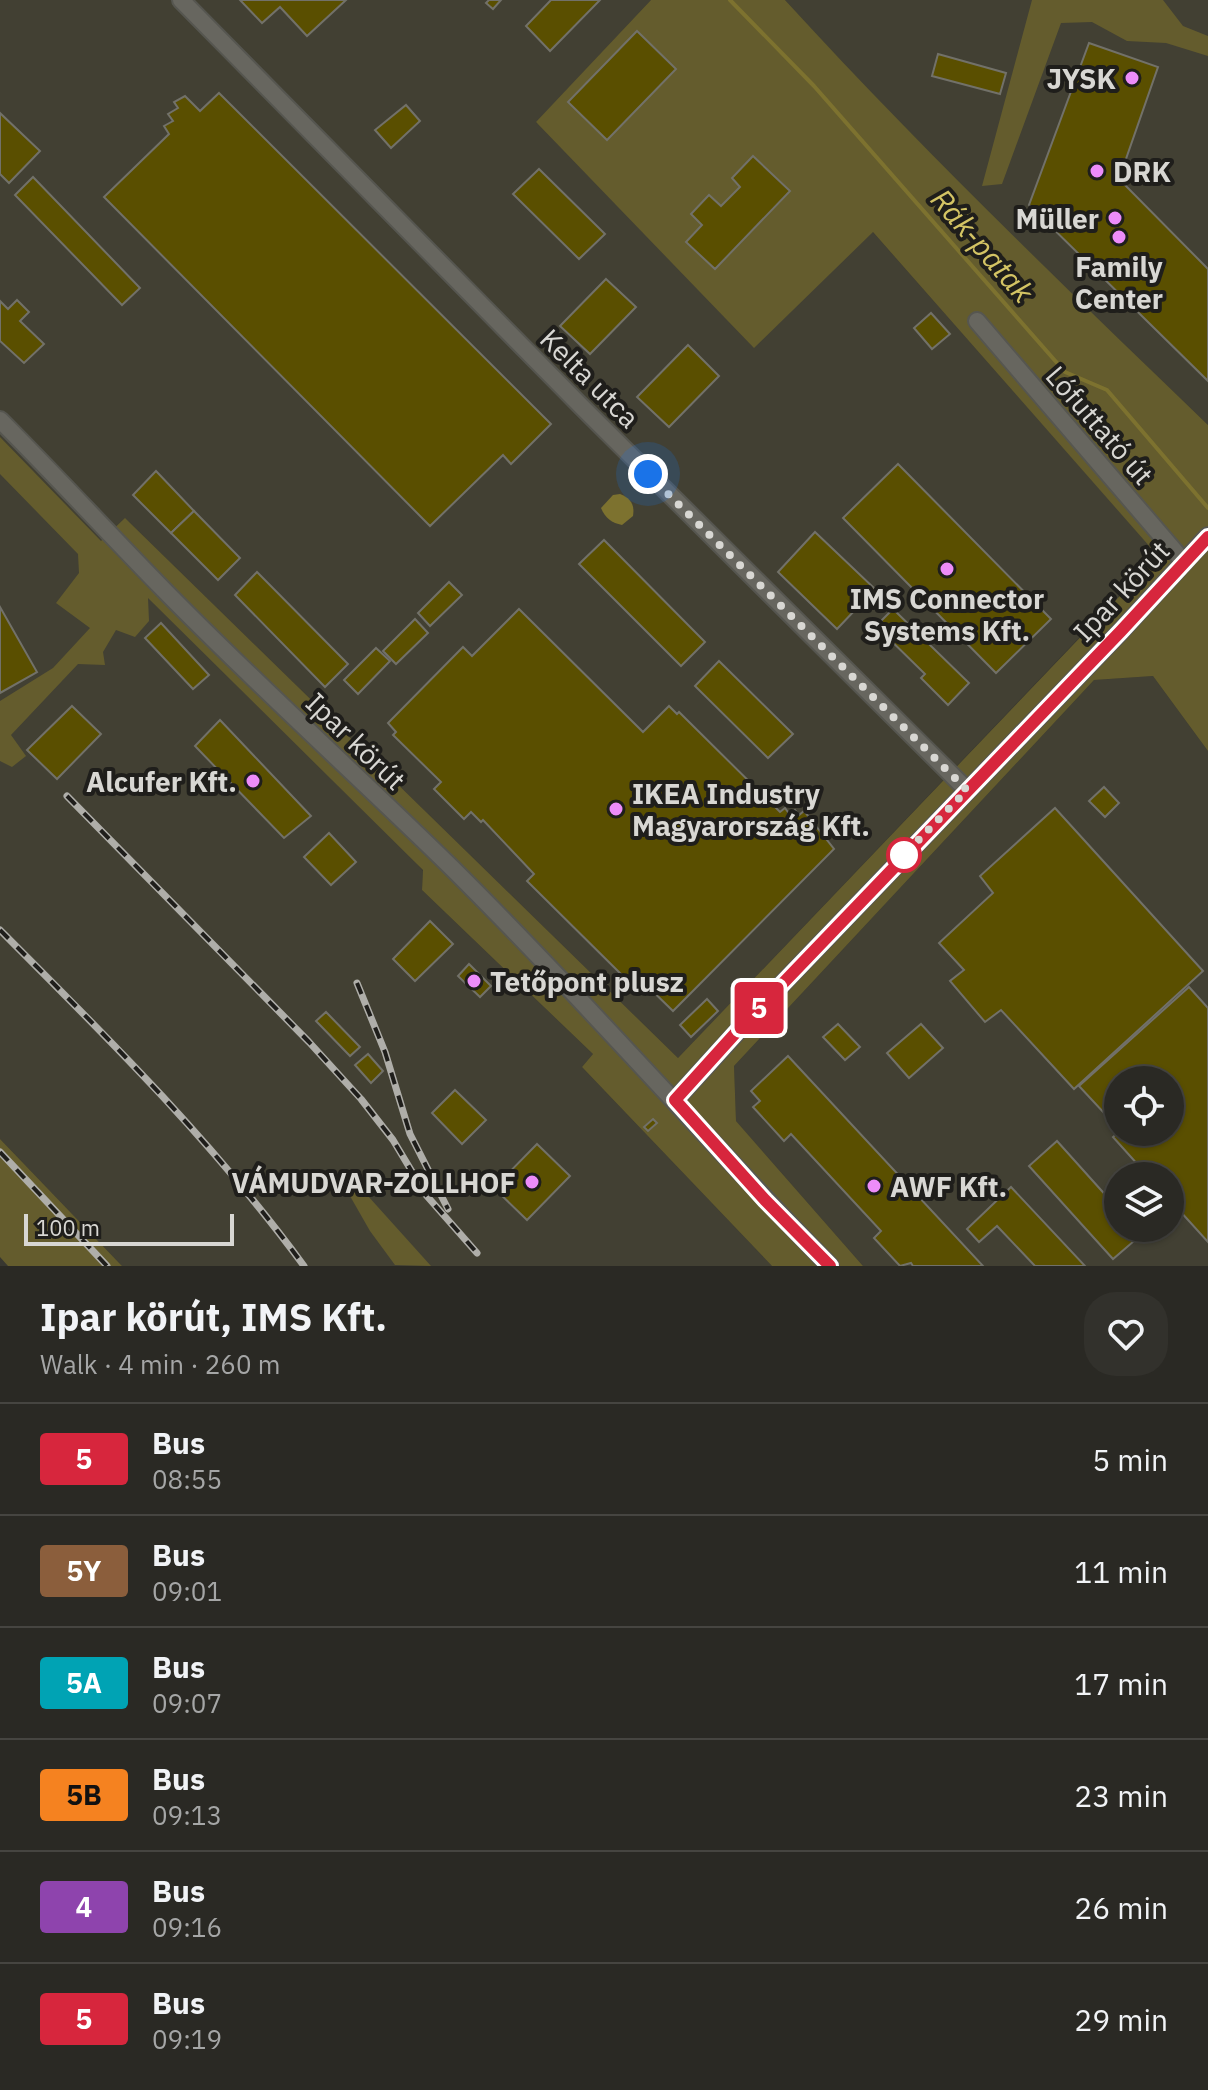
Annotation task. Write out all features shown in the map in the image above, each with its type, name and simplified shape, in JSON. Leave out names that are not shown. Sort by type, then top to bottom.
[{"type":"street","name":"Kelta utca","points":[[181,0],[582,407],[967,790]]},
{"type":"street","name":"Lófuttató út","points":[[977,321],[1184,562]]},
{"type":"street","name":"Ipar körút","points":[[0,420],[196,622],[451,867],[830,1266]]},
{"type":"street","name":"Ipar körút","points":[[675,1100],[1208,536]]},
{"type":"shaded area","points":[[0,0],[651,0],[536,123],[872,231],[1158,555],[678,1058],[126,519],[423,871],[422,890],[593,1054],[582,1067],[772,1266],[122,1266],[0,1139]]},
{"type":"shaded area","points":[[651,0],[785,0],[940,163],[1208,425],[1208,751],[1153,676],[1094,680],[734,1066],[736,1121],[863,1266],[772,1266],[582,1067],[593,1054],[422,890],[423,870],[148,598],[149,621],[135,637],[116,630],[103,652],[105,665],[78,664],[11,735],[26,756],[12,767],[0,761],[0,701],[53,668],[90,628],[56,603],[79,573],[78,554],[0,474],[0,437],[101,541],[125,518],[678,1058],[1158,556],[873,232],[754,348],[536,122]]},
{"type":"shaded area","points":[[785,0],[1208,0],[1208,425],[997,222]]},
{"type":"shaded area","points":[[1032,0],[1163,0],[1183,26],[1208,36],[1208,56],[1166,43],[1127,41],[1092,22],[1061,23],[1002,184],[982,186]]},
{"type":"shaded area","points":[[620,494],[629,500],[633,508],[633,516],[622,525],[609,520],[601,508],[613,495]]},
{"type":"shaded area","points":[[1153,676],[1208,751],[1208,1266],[863,1266],[736,1121],[734,1066],[1094,680]]},
{"type":"shaded area","points":[[0,1139],[122,1266],[8,1266],[0,1257]]},
{"type":"shaded area","points":[[359,1186],[431,1266],[395,1265],[350,1196]]},
{"type":"building","points":[[240,0],[346,0],[307,36],[280,7],[262,23]]},
{"type":"building","points":[[501,0],[493,9],[486,3]]},
{"type":"building","points":[[551,0],[600,0],[550,51],[526,26]]},
{"type":"building","points":[[637,31],[676,69],[607,140],[568,102]]},
{"type":"building","name":"Family Center","points":[[1089,43],[1158,67],[1119,179],[1208,269],[1208,381],[1029,205]]},
{"type":"building","points":[[938,54],[1006,73],[1000,94],[932,76]]},
{"type":"building","points":[[219,93],[551,424],[511,464],[503,455],[430,526],[104,197],[169,134],[164,126],[173,121],[168,114],[178,108],[174,102],[185,96],[200,111]]},
{"type":"building","points":[[406,105],[420,121],[391,148],[375,130]]},
{"type":"building","points":[[0,113],[40,151],[9,183],[0,174]]},
{"type":"building","points":[[753,156],[790,191],[715,269],[686,242],[702,225],[691,214],[709,195],[721,206],[740,187],[732,178]]},
{"type":"building","points":[[539,169],[605,234],[579,259],[513,194]]},
{"type":"building","points":[[33,177],[140,288],[122,305],[15,195]]},
{"type":"building","points":[[606,279],[636,307],[590,354],[560,326]]},
{"type":"building","points":[[17,300],[29,312],[20,321],[44,344],[24,363],[0,341],[0,301],[8,309]]},
{"type":"building","points":[[931,313],[950,334],[932,349],[914,328]]},
{"type":"building","points":[[688,345],[719,376],[669,427],[637,397]]},
{"type":"building","name":"IMS Connector Systems Kft.","points":[[898,464],[1051,619],[996,673],[843,518]]},
{"type":"building","points":[[156,471],[194,511],[171,533],[133,495]]},
{"type":"building","points":[[194,511],[240,558],[218,580],[171,533]]},
{"type":"building","points":[[815,532],[875,589],[837,629],[778,572]]},
{"type":"building","points":[[604,540],[705,642],[681,666],[579,564]]},
{"type":"building","points":[[257,572],[348,664],[325,687],[235,595]]},
{"type":"building","points":[[449,582],[462,595],[430,626],[418,613]]},
{"type":"building","points":[[0,607],[37,672],[0,693]]},
{"type":"building","name":"IKEA Industry Magyarország Kft.","points":[[519,609],[643,732],[669,706],[677,714],[679,712],[780,812],[785,808],[790,815],[795,810],[799,815],[804,811],[834,849],[673,1011],[636,975],[629,982],[527,881],[534,874],[483,820],[481,822],[471,812],[464,819],[434,789],[441,782],[393,735],[396,732],[388,723],[463,647],[472,656]]},
{"type":"building","points":[[893,609],[969,683],[948,705],[921,678],[925,674],[876,626]]},
{"type":"building","points":[[415,619],[428,633],[396,664],[383,651]]},
{"type":"building","points":[[161,623],[209,675],[193,689],[145,638]]},
{"type":"building","points":[[376,648],[390,661],[358,694],[344,680]]},
{"type":"building","points":[[719,661],[793,734],[768,758],[695,686]]},
{"type":"building","points":[[72,706],[101,734],[57,779],[27,750]]},
{"type":"building","name":"Alcufer Kft.","points":[[220,720],[311,816],[284,838],[195,746]]},
{"type":"building","points":[[1104,787],[1119,803],[1105,817],[1089,801]]},
{"type":"building","points":[[1055,808],[1203,971],[1074,1089],[1001,1010],[985,1022],[950,981],[964,970],[939,943],[993,893],[980,876]]},
{"type":"building","points":[[329,833],[356,862],[331,885],[304,857]]},
{"type":"building","points":[[430,921],[453,944],[415,981],[393,959]]},
{"type":"building","name":"Tetőpont plusz","points":[[469,964],[491,986],[480,997],[458,976]]},
{"type":"building","points":[[1189,987],[1208,1008],[1208,1242],[1184,1215],[1184,1162],[1135,1162],[1121,1146],[1184,1146],[1184,1066],[1104,1066],[1104,1113],[1079,1086]]},
{"type":"building","points":[[707,999],[718,1011],[691,1037],[680,1025]]},
{"type":"building","points":[[326,1012],[360,1047],[350,1056],[316,1021]]},
{"type":"building","points":[[838,1024],[860,1047],[845,1060],[823,1037]]},
{"type":"building","points":[[921,1024],[943,1048],[909,1078],[887,1053]]},
{"type":"building","points":[[368,1054],[383,1071],[371,1083],[355,1065]]},
{"type":"building","name":"AWF Kft.","points":[[788,1056],[983,1266],[913,1266],[911,1263],[900,1266],[874,1238],[881,1231],[791,1134],[784,1141],[753,1107],[760,1101],[751,1091]]},
{"type":"building","points":[[455,1090],[486,1120],[462,1144],[432,1113]]},
{"type":"building","points":[[653,1119],[657,1123],[648,1131],[644,1127]]},
{"type":"building","points":[[1057,1141],[1104,1193],[1104,1242],[1133,1242],[1113,1259],[1029,1166]]},
{"type":"building","name":"VÁMUDVAR-ZOLLHOF","points":[[537,1144],[570,1176],[527,1220],[494,1188]]},
{"type":"building","points":[[1011,1187],[1085,1266],[1035,1266],[997,1226],[979,1242],[967,1229]]},
{"type":"waterway","name":"Rák-patak","points":[[730,0],[814,86],[1065,372],[1107,390],[1208,508]]},
{"type":"railway","points":[[67,796],[361,1099],[393,1140],[426,1195],[477,1253]]},
{"type":"railway","points":[[0,930],[196,1134],[304,1266]]},
{"type":"railway","points":[[357,983],[385,1052],[410,1134],[448,1209]]},
{"type":"railway","points":[[0,1152],[107,1266]]},
{"type":"bus line","name":"5","points":[[830,1266],[765,1200],[675,1100],[1208,537]]},
{"type":"place","name":"JYSK","points":[[1132,78]]},
{"type":"place","name":"DRK","points":[[1097,171]]},
{"type":"place","name":"Müller","points":[[1115,218]]},
{"type":"place","name":"Family Center","points":[[1119,237]]},
{"type":"place","name":"IMS Connector Systems Kft.","points":[[947,569]]},
{"type":"place","name":"Alcufer Kft.","points":[[253,781]]},
{"type":"place","name":"IKEA Industry Magyarország Kft.","points":[[616,809]]},
{"type":"place","name":"Tetőpont plusz","points":[[474,981]]},
{"type":"place","name":"VÁMUDVAR-ZOLLHOF","points":[[532,1182]]},
{"type":"place","name":"AWF Kft.","points":[[874,1186]]},
{"type":"route","points":[[648,474],[967,790],[902,857],[904,855]]}]
